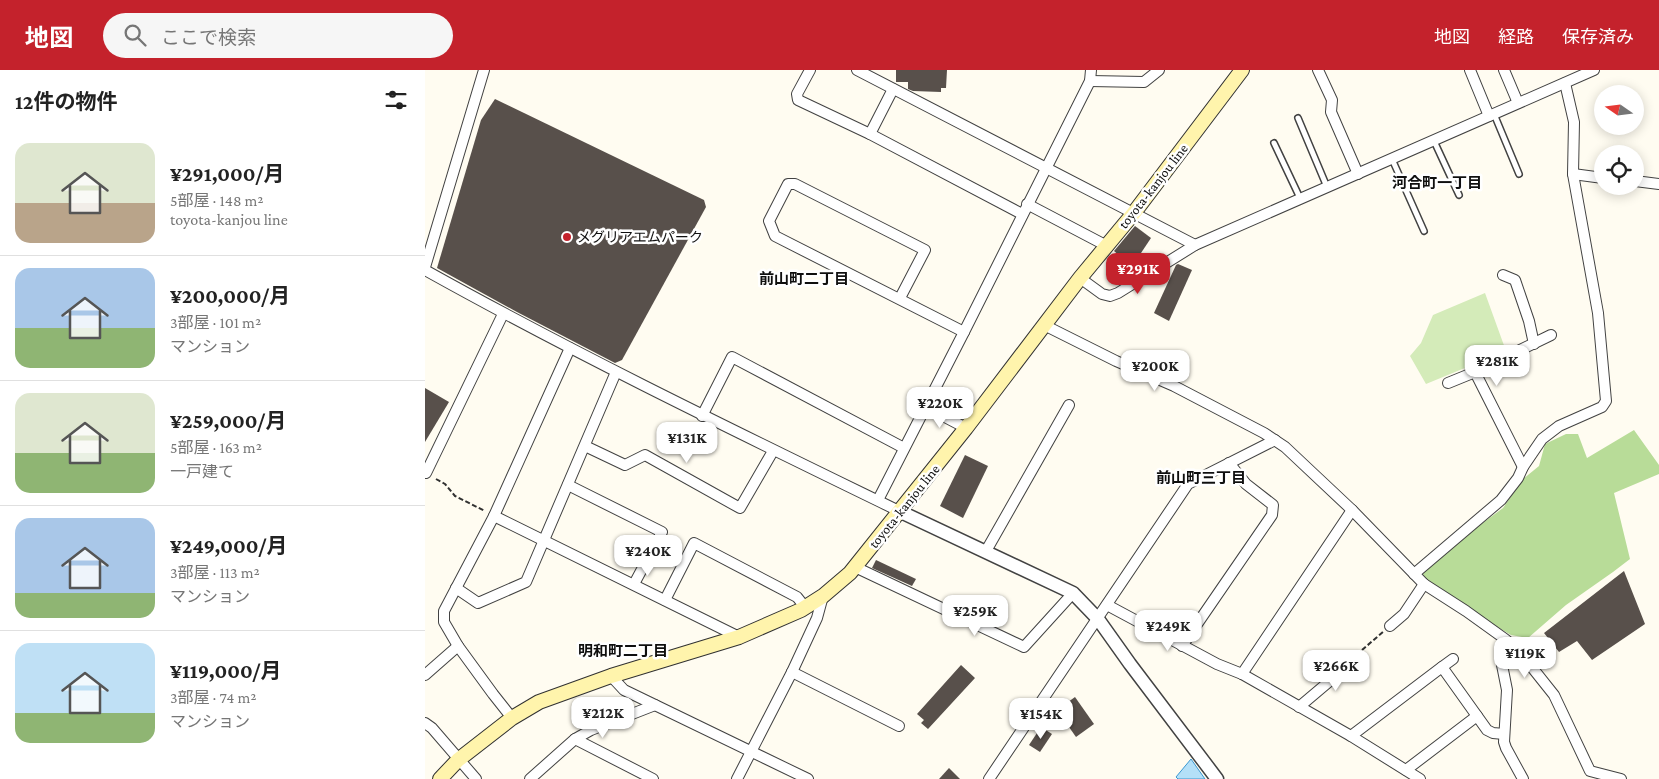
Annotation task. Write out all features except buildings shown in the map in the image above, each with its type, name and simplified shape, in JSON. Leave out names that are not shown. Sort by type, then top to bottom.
[{"type":"main road","name":"toyota-kanjou line","points":[[440,779],[458,760],[512,718],[539,702],[611,676],[739,638],[772,624],[823,596],[855,567],[901,512],[1080,278],[1133,214],[1242,70]]},
{"type":"street","points":[[484,70],[425,269],[503,314],[702,416],[1073,593],[1098,619],[1217,779]]},
{"type":"street","points":[[810,70],[797,94],[798,100],[870,134],[1022,214]]},
{"type":"street","points":[[857,70],[1195,245]]},
{"type":"street","points":[[877,500],[964,332],[1091,75],[1144,82],[1159,70]]},
{"type":"street","points":[[1318,70],[1332,100],[1331,112],[1358,174]]},
{"type":"street","points":[[1470,70],[1491,115]]},
{"type":"street","points":[[1504,70],[1518,103]]},
{"type":"street","points":[[1080,278],[1102,294],[1110,296],[1118,293],[1195,245],[1518,103],[1570,77],[1594,70]]},
{"type":"street","points":[[1414,574],[1501,500],[1518,478],[1523,467],[1542,439],[1559,426],[1602,407],[1606,401],[1598,313],[1573,174],[1574,122],[1570,77]]},
{"type":"street","points":[[870,134],[893,89]]},
{"type":"street","points":[[1573,174],[1594,177]]},
{"type":"street","points":[[1644,183],[1659,184]]},
{"type":"street","points":[[900,298],[925,250],[795,184],[789,184],[769,221],[775,236],[964,332]]},
{"type":"street","points":[[1027,204],[1107,246]]},
{"type":"street","points":[[1503,275],[1515,280],[1529,321],[1534,344]]},
{"type":"street","points":[[426,473],[503,314]]},
{"type":"street","points":[[1044,325],[1115,361],[1173,386],[1285,447],[1352,510],[1424,584],[1466,611],[1519,651],[1554,695],[1588,775],[1621,779]]},
{"type":"street","points":[[1448,384],[1551,335]]},
{"type":"street","points":[[512,718],[458,646],[443,622],[444,611],[494,516],[570,348]]},
{"type":"street","points":[[702,416],[732,357],[904,448]]},
{"type":"street","points":[[456,588],[478,603],[526,582],[616,372]]},
{"type":"street","points":[[1475,372],[1523,467]]},
{"type":"street","points":[[987,551],[1069,404]]},
{"type":"street","points":[[926,407],[967,428]]},
{"type":"street","points":[[989,779],[1188,484],[1275,440]]},
{"type":"street","points":[[585,446],[625,465],[645,455],[740,508],[773,450]]},
{"type":"street","points":[[1182,646],[1272,515],[1273,505],[1246,484],[1229,463]]},
{"type":"street","points":[[568,484],[662,532],[634,584]]},
{"type":"street","points":[[1242,674],[1352,510]]},
{"type":"street","points":[[494,516],[634,584],[739,638]]},
{"type":"street","points":[[665,600],[694,543],[797,597],[805,607]]},
{"type":"street","points":[[855,567],[1025,647],[1073,593]]},
{"type":"street","points":[[1390,626],[1404,614],[1424,584]]},
{"type":"street","points":[[737,779],[792,672],[817,618],[823,596]]},
{"type":"street","points":[[1107,605],[1217,664],[1242,674],[1351,736],[1420,779]]},
{"type":"street","points":[[1512,644],[1503,659],[1502,665],[1507,690],[1504,734],[1506,748],[1523,779]]},
{"type":"street","points":[[425,675],[458,646]]},
{"type":"street","points":[[1299,707],[1357,658]]},
{"type":"street","points":[[1351,736],[1453,659]]},
{"type":"street","points":[[1442,667],[1487,730],[1493,733],[1504,734]]},
{"type":"street","points":[[792,672],[899,726]]},
{"type":"street","points":[[611,676],[624,690],[808,779]]},
{"type":"street","points":[[530,779],[575,739],[591,730],[655,705]]},
{"type":"street","points":[[1406,770],[1477,716]]},
{"type":"street","points":[[425,723],[432,728],[458,760],[477,779]]},
{"type":"street","points":[[575,739],[653,779]]},
{"type":"lane","points":[[1491,115],[1519,174]]},
{"type":"lane","points":[[1298,118],[1327,187]]},
{"type":"lane","points":[[1433,140],[1459,195]]},
{"type":"lane","points":[[1275,143],[1301,199]]},
{"type":"lane","points":[[1391,159],[1424,231]]},
{"type":"path","points":[[426,473],[445,484],[455,496],[494,516]]},
{"type":"path","points":[[1357,658],[1360,651],[1390,626]]},
{"type":"green space","points":[[1485,293],[1506,351],[1426,384],[1410,356],[1421,343],[1433,315]]},
{"type":"green space","points":[[1634,430],[1659,465],[1659,474],[1614,493],[1630,559],[1566,605],[1528,638],[1511,635],[1424,584],[1423,572],[1461,539],[1503,508],[1523,479],[1539,466],[1545,444],[1566,434],[1578,434],[1587,458]]},
{"type":"water","points":[[1191,759],[1205,779],[1178,779],[1176,777]]},
{"type":"place","name":"メグリアエムパーク","points":[[567,237]]},
{"type":"district","name":"河合町一丁目","points":[[1437,183]]},
{"type":"district","name":"前山町二丁目","points":[[804,279]]},
{"type":"district","name":"前山町三丁目","points":[[1201,478]]},
{"type":"district","name":"明和町二丁目","points":[[623,651]]}]
